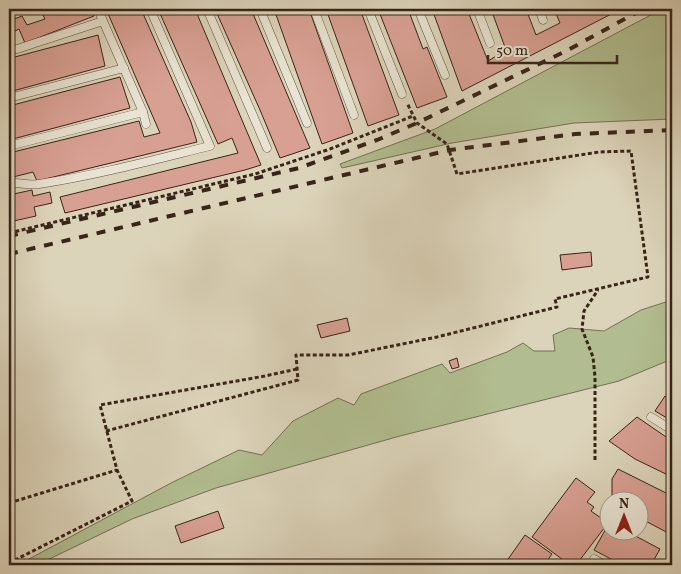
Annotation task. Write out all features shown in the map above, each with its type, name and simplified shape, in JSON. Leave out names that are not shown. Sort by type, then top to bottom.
[{"type":"lane","points":[[98,9],[143,112],[146,124]]},
{"type":"lane","points":[[9,183],[18,182],[36,185],[118,170],[210,146],[150,9]]},
{"type":"lane","points":[[207,9],[267,148]]},
{"type":"lane","points":[[260,9],[307,123]]},
{"type":"lane","points":[[314,9],[354,115]]},
{"type":"lane","points":[[368,9],[402,94]]},
{"type":"lane","points":[[418,9],[445,75]]},
{"type":"lane","points":[[477,9],[490,43]]},
{"type":"lane","points":[[539,9],[543,20]]},
{"type":"lane","points":[[17,49],[103,21]]},
{"type":"lane","points":[[9,98],[124,68]]},
{"type":"lane","points":[[9,146],[143,112]]},
{"type":"lane","points":[[651,417],[672,430]]},
{"type":"lane","points":[[594,559],[604,565]]},
{"type":"path","points":[[106,431],[298,380],[296,355],[348,355],[437,337],[557,307],[555,299],[648,277],[631,151],[599,152],[457,174],[447,144],[417,123],[402,94]]},
{"type":"path","points":[[9,233],[255,174],[330,149],[413,116]]},
{"type":"path","points":[[595,460],[595,377],[593,356],[582,329],[584,311],[598,289]]},
{"type":"path","points":[[9,563],[132,501],[117,470],[100,405],[297,369]]},
{"type":"path","points":[[9,503],[117,470]]},
{"type":"green space","points":[[662,9],[672,9],[672,119],[574,123],[452,143],[342,168],[340,164],[435,129]]},
{"type":"green space","points":[[672,300],[672,359],[619,381],[400,436],[216,488],[132,519],[39,564],[29,559],[171,483],[239,450],[262,455],[293,421],[338,398],[354,405],[361,394],[442,364],[450,373],[507,352],[523,343],[534,351],[555,351],[553,335],[569,328],[604,331],[641,310]]},
{"type":"building","points":[[40,9],[91,9],[94,16],[25,43],[19,29],[9,34],[9,21],[22,16],[27,25],[45,19]]},
{"type":"building","points":[[106,9],[141,9],[191,122],[197,142],[37,181],[33,172],[9,178],[9,153],[139,121],[144,137],[160,133]]},
{"type":"building","points":[[158,9],[195,9],[261,165],[65,213],[60,197],[238,153],[232,138],[218,144]]},
{"type":"building","points":[[215,9],[251,9],[310,148],[280,158]]},
{"type":"building","points":[[274,9],[309,9],[353,133],[322,144]]},
{"type":"building","points":[[326,9],[360,9],[399,115],[368,126]]},
{"type":"building","points":[[378,9],[408,9],[423,49],[427,47],[447,97],[417,108]]},
{"type":"building","points":[[432,9],[467,9],[488,61],[506,50],[491,9],[526,9],[536,35],[560,23],[554,9],[621,9],[462,91]]},
{"type":"building","points":[[98,35],[105,66],[9,92],[9,52],[11,58]]},
{"type":"building","points":[[120,77],[130,108],[9,140],[9,106]]},
{"type":"building","points":[[32,190],[33,196],[50,192],[52,203],[34,207],[36,216],[9,222],[9,195]]},
{"type":"building","points":[[591,252],[592,266],[562,270],[560,255]]},
{"type":"building","points":[[347,318],[350,331],[321,338],[317,325]]},
{"type":"building","points":[[457,358],[459,367],[452,369],[449,361]]},
{"type":"building","points":[[672,394],[672,421],[655,411],[665,396],[668,398]]},
{"type":"building","points":[[637,417],[672,441],[672,477],[635,459],[609,441]]},
{"type":"building","points":[[618,469],[672,496],[672,535],[648,522],[648,492],[612,492],[612,479]]},
{"type":"building","points":[[576,478],[595,492],[587,502],[594,507],[591,511],[598,516],[598,536],[576,565],[570,565],[532,537]]},
{"type":"building","points":[[218,511],[224,528],[181,543],[175,526]]},
{"type":"building","points":[[525,535],[552,554],[544,565],[504,565]]},
{"type":"building","points":[[598,542],[647,542],[660,549],[651,565],[622,565],[594,550]]},
{"type":"railway","points":[[9,236],[299,168],[377,140],[417,123],[568,50],[643,9]]},
{"type":"railway","points":[[9,254],[450,150],[575,134],[672,130]]}]
